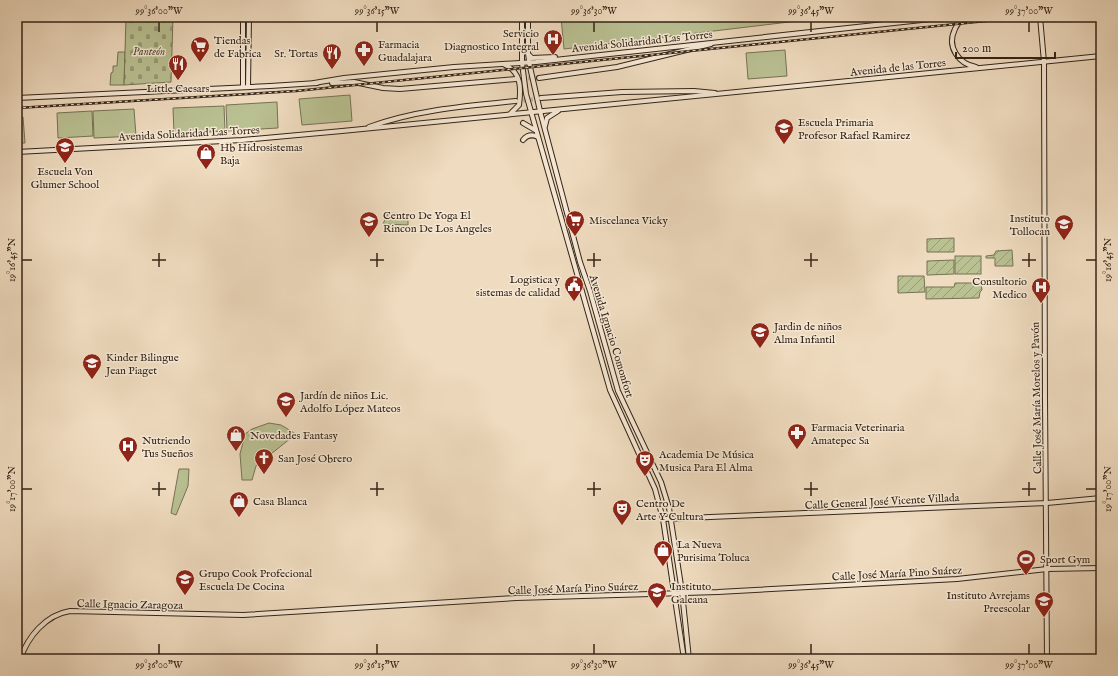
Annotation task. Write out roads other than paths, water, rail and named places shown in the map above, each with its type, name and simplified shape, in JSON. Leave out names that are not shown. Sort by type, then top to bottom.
[{"type":"main road","points":[[243,17],[245,68],[248,87]]},
{"type":"main road","points":[[243,87],[249,17]]},
{"type":"main road","name":"Avenida Ignacio Comonfort","points":[[522,17],[522,63],[526,94],[610,390],[655,489],[663,520],[684,659]]},
{"type":"main road","name":"Avenida Ignacio Comonfort","points":[[528,17],[529,63],[540,111],[580,262],[590,291],[618,391],[661,482],[671,519],[682,592],[689,659]]},
{"type":"main road","points":[[719,42],[949,17]]},
{"type":"main road","points":[[965,17],[955,28],[952,38],[954,51],[962,62],[970,66],[983,68]]},
{"type":"main road","name":"Calle José María Morelos y Pavón","points":[[1040,17],[1044,62],[1047,659]]},
{"type":"main road","name":"Avenida Solidaridad Las Torres","points":[[314,83],[344,78],[447,67],[529,63],[719,42]]},
{"type":"main road","name":"Avenida Solidaridad Las Torres","points":[[539,78],[618,67],[719,42]]},
{"type":"main road","points":[[512,64],[519,58],[522,51]]},
{"type":"main road","points":[[528,54],[532,58],[565,58]]},
{"type":"main road","name":"Avenida de las Torres","points":[[721,94],[1101,56]]},
{"type":"main road","points":[[504,65],[515,71],[519,78],[519,105],[510,114]]},
{"type":"main road","name":"Avenida Solidaridad Las Torres","points":[[17,98],[354,82],[383,88],[400,89],[516,80]]},
{"type":"main road","points":[[541,98],[622,92],[694,91],[721,94]]},
{"type":"main road","name":"Avenida Solidaridad Las Torres","points":[[17,152],[236,140],[362,130],[721,94]]},
{"type":"main road","name":"Avenida Solidaridad Las Torres","points":[[362,130],[381,123],[437,110],[516,101]]},
{"type":"main road","points":[[545,130],[545,125],[548,118],[559,110]]},
{"type":"main road","points":[[523,123],[536,130]]},
{"type":"main road","points":[[523,140],[527,136],[532,135],[538,137]]},
{"type":"main road","name":"Calle General José Vicente Villada","points":[[663,520],[1046,503],[1101,498]]},
{"type":"main road","name":"Calle José María Pino Suárez","points":[[240,615],[516,598],[718,592],[966,578],[1047,569],[1101,568]]},
{"type":"main road","name":"Calle Ignacio Zaragoza","points":[[20,659],[25,647],[36,631],[56,615],[65,612],[82,611],[240,615]]},
{"type":"tunnel","points":[[516,79],[539,78]]},
{"type":"tunnel","points":[[517,101],[540,99]]},
{"type":"railway","points":[[17,108],[296,91],[1025,17]]},
{"type":"place","name":"Servicio Diagnostico Integral","points":[[553,56]]},
{"type":"place","name":"Tiendas de Fabrica","points":[[200,63]]},
{"type":"place","name":"Farmacia Guadalajara","points":[[364,67]]},
{"type":"place","name":"Sr. Tortas","points":[[332,70]]},
{"type":"place","name":"Little Caesars","points":[[178,81]]},
{"type":"place","name":"Escuela Primaria Profesor Rafael Ramirez","points":[[784,145]]},
{"type":"place","name":"Escuela Von Glumer School","points":[[65,164]]},
{"type":"place","name":"Hb Hidrosistemas Baja","points":[[206,170]]},
{"type":"place","name":"Miscelanea Vicky","points":[[575,237]]},
{"type":"place","name":"Centro De Yoga El Rincon De Los Angeles","points":[[369,238]]},
{"type":"place","name":"Instituto Tollocan","points":[[1064,241]]},
{"type":"place","name":"Logistica y sistemas de calidad","points":[[574,302]]},
{"type":"place","name":"Consultorio Medico","points":[[1041,304]]},
{"type":"place","name":"Jardin de niños Alma Infantil","points":[[760,349]]},
{"type":"place","name":"Kinder Bilingue Jean Piaget","points":[[92,380]]},
{"type":"place","name":"Jardín de niños Lic. Adolfo López Mateos","points":[[286,418]]},
{"type":"place","name":"Farmacia Veterinaria Amatepec Sa","points":[[797,450]]},
{"type":"place","name":"Novedades Fantasy","points":[[236,452]]},
{"type":"place","name":"Nutriendo Tus Sueños","points":[[128,463]]},
{"type":"place","name":"San José Obrero","points":[[264,475]]},
{"type":"place","name":"Academia De Música Musica Para El Alma","points":[[645,477]]},
{"type":"place","name":"Casa Blanca","points":[[239,518]]},
{"type":"place","name":"Centro De Arte Y Cultura","points":[[622,526]]},
{"type":"place","name":"La Nueva Purisima Toluca","points":[[663,567]]},
{"type":"place","name":"Sport Gym","points":[[1026,576]]},
{"type":"place","name":"Grupo Cook Profecional Escuela De Cocina","points":[[185,596]]},
{"type":"place","name":"Instituto Galeana","points":[[657,609]]},
{"type":"place","name":"Instituto Avrejams Preescolar","points":[[1044,618]]},
{"type":"park label","name":"Panteón","points":[[149,51]]}]
